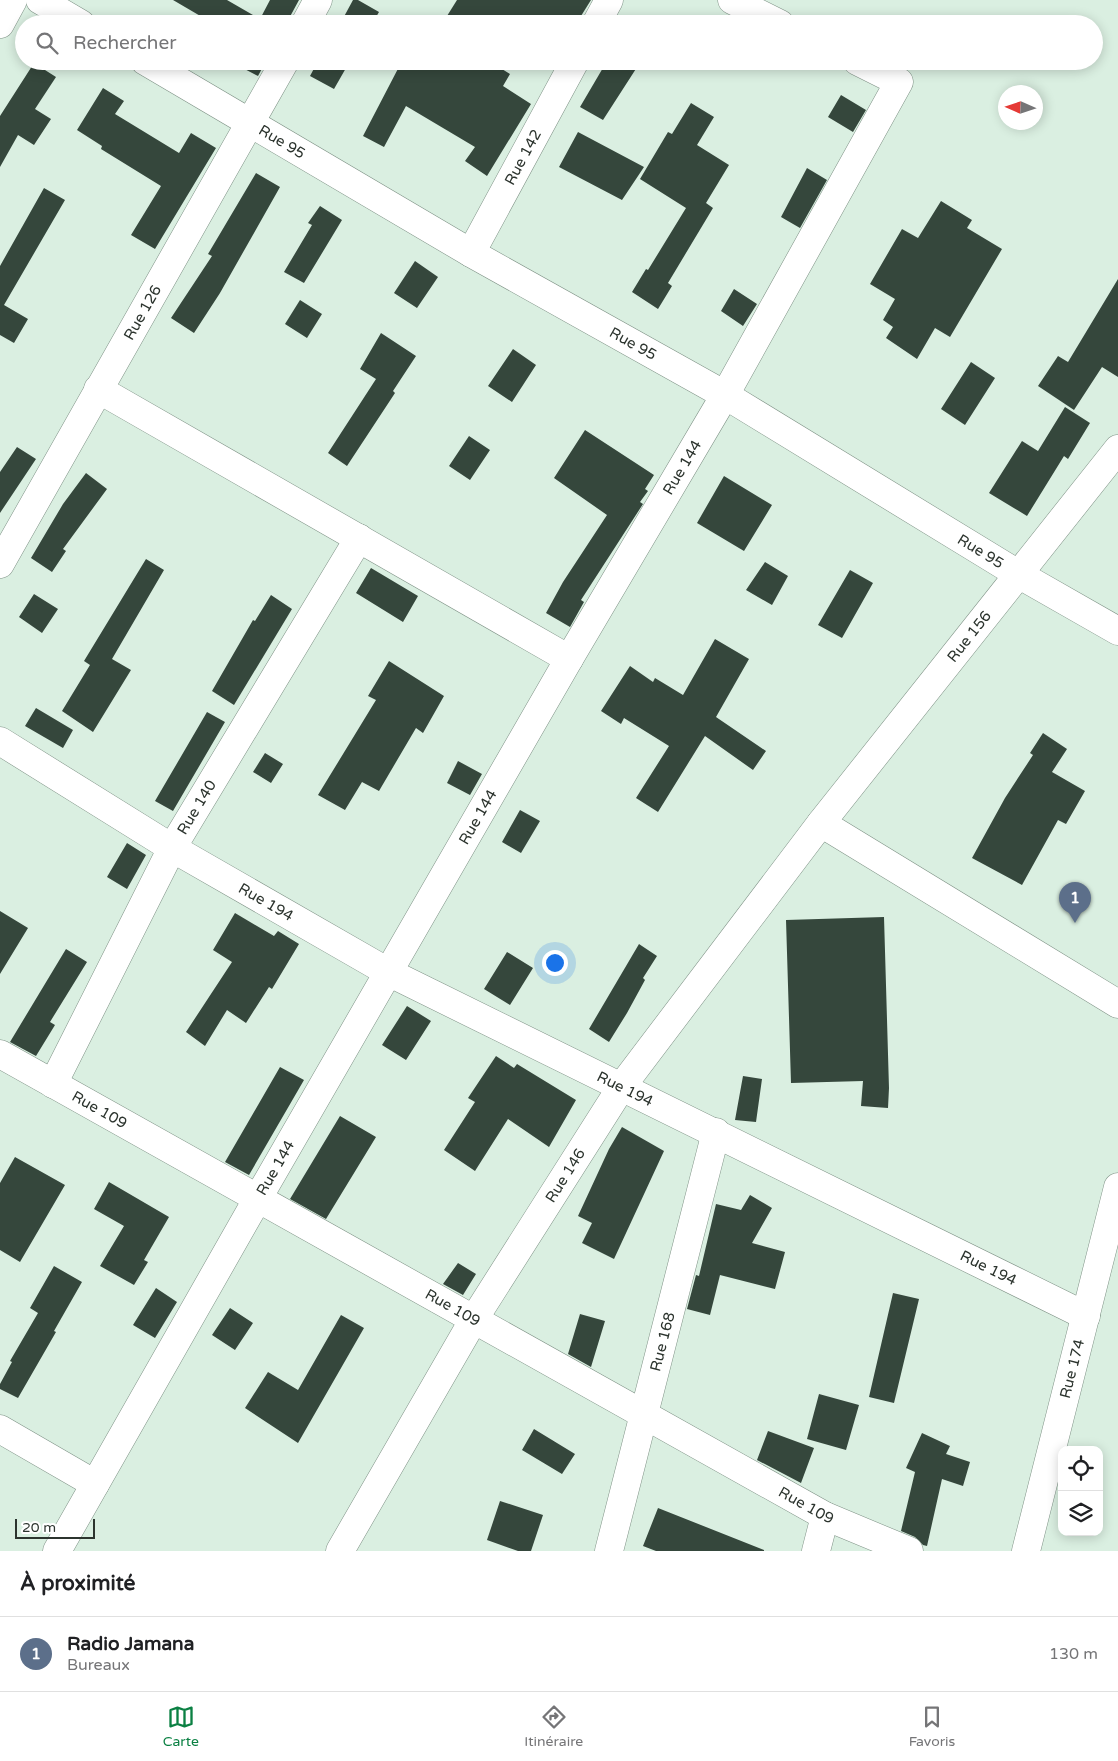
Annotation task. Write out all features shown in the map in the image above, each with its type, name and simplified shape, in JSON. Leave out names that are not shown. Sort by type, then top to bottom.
[{"type":"street","points":[[0,24],[14,0]]},
{"type":"street","points":[[40,0],[66,15]]},
{"type":"street","points":[[310,15],[318,0]]},
{"type":"street","points":[[601,15],[609,0]]},
{"type":"street","points":[[732,0],[762,15]]},
{"type":"street","name":"Rue 95","points":[[160,70],[471,253],[725,395],[1018,574],[1118,631]]},
{"type":"street","name":"Rue 126","points":[[0,564],[251,123],[279,70]]},
{"type":"street","name":"Rue 142","points":[[471,253],[571,70]]},
{"type":"street","name":"Rue 144","points":[[57,1551],[388,972],[569,659],[725,395],[900,82],[875,70]]},
{"type":"street","points":[[98,389],[569,659]]},
{"type":"street","name":"Rue 156","points":[[821,823],[1118,449]]},
{"type":"street","name":"Rue 140","points":[[53,1084],[172,848],[359,538]]},
{"type":"street","name":"Rue 194","points":[[0,741],[172,848],[388,972],[1086,1316]]},
{"type":"street","points":[[821,823],[1118,1004]]},
{"type":"street","name":"Rue 146","points":[[340,1551],[474,1319],[622,1086],[821,823]]},
{"type":"street","name":"Rue 109","points":[[0,1054],[825,1516],[909,1551]]},
{"type":"street","name":"Rue 168","points":[[608,1551],[716,1132]]},
{"type":"street","name":"Rue 174","points":[[1026,1551],[1118,1188]]},
{"type":"street","points":[[0,1429],[95,1484]]},
{"type":"street","points":[[816,1551],[825,1516]]},
{"type":"building","points":[[173,0],[227,0],[253,15],[199,15]]},
{"type":"building","points":[[270,0],[299,0],[291,15],[262,15]]},
{"type":"building","points":[[353,0],[358,0],[379,12],[377,15],[345,15]]},
{"type":"building","points":[[457,0],[591,0],[582,15],[448,15]]},
{"type":"building","points":[[30,70],[45,70],[56,77],[35,109],[51,119],[34,145],[18,135],[0,167],[0,116]]},
{"type":"building","points":[[246,70],[261,70],[258,76]]},
{"type":"building","points":[[313,70],[345,70],[334,89],[310,76]]},
{"type":"building","points":[[397,70],[504,70],[510,74],[503,86],[531,104],[487,176],[465,161],[475,147],[406,106],[384,147],[363,136]]},
{"type":"building","points":[[602,70],[635,70],[603,120],[580,107]]},
{"type":"building","points":[[103,88],[124,101],[115,114],[179,153],[191,133],[216,148],[155,249],[131,235],[161,186],[101,149],[102,146],[77,130]]},
{"type":"building","points":[[841,95],[866,110],[853,132],[828,117]]},
{"type":"building","points":[[691,103],[714,117],[697,145],[729,165],[706,203],[713,208],[668,283],[672,286],[658,309],[632,292],[646,269],[648,270],[686,208],[640,179],[668,132],[672,134]]},
{"type":"building","points":[[578,132],[644,167],[622,200],[559,167]]},
{"type":"building","points":[[807,168],[827,180],[800,228],[781,217]]},
{"type":"building","points":[[256,173],[280,187],[220,293],[194,333],[171,318],[212,256],[208,254]]},
{"type":"building","points":[[44,188],[65,200],[4,305],[28,319],[14,343],[0,335],[0,266]]},
{"type":"building","points":[[941,201],[972,220],[967,228],[1002,249],[950,337],[935,328],[917,359],[886,338],[893,327],[883,320],[895,299],[870,284],[902,229],[918,238]]},
{"type":"building","points":[[320,206],[342,220],[304,283],[284,272],[312,225],[308,223]]},
{"type":"building","points":[[415,261],[438,277],[417,308],[394,293]]},
{"type":"building","points":[[1118,279],[1118,377],[1102,367],[1074,410],[1038,386],[1058,356],[1068,362]]},
{"type":"building","points":[[734,289],[757,304],[743,326],[721,311]]},
{"type":"building","points":[[300,300],[322,314],[307,338],[285,324]]},
{"type":"building","points":[[381,333],[416,356],[393,391],[395,393],[347,466],[328,453],[376,379],[360,369]]},
{"type":"building","points":[[513,349],[536,365],[512,402],[488,386]]},
{"type":"building","points":[[971,362],[995,378],[965,425],[941,409]]},
{"type":"building","points":[[1065,407],[1090,423],[1068,459],[1064,456],[1027,516],[989,493],[1022,441],[1038,451]]},
{"type":"building","points":[[585,430],[654,475],[645,489],[648,491],[640,502],[643,504],[581,600],[584,602],[570,627],[546,613],[563,582],[607,515],[554,478]]},
{"type":"building","points":[[469,436],[490,450],[470,480],[449,466]]},
{"type":"building","points":[[17,447],[36,459],[0,513],[0,472]]},
{"type":"building","points":[[86,473],[107,489],[63,549],[66,551],[52,572],[31,558],[63,504]]},
{"type":"building","points":[[724,476],[772,505],[744,551],[697,523]]},
{"type":"building","points":[[146,559],[164,570],[112,659],[131,670],[93,732],[62,711],[90,665],[84,661]]},
{"type":"building","points":[[765,562],[788,576],[772,605],[746,590]]},
{"type":"building","points":[[371,568],[418,596],[403,622],[356,593]]},
{"type":"building","points":[[850,570],[873,583],[842,638],[818,625]]},
{"type":"building","points":[[34,594],[58,609],[42,633],[19,617]]},
{"type":"building","points":[[271,595],[292,609],[234,705],[212,691],[253,620],[255,621]]},
{"type":"building","points":[[715,639],[749,659],[716,717],[766,751],[753,770],[705,736],[658,812],[636,798],[669,746],[624,718],[621,724],[601,711],[630,666],[653,682],[655,678],[683,695]]},
{"type":"building","points":[[389,661],[444,696],[423,733],[416,728],[379,791],[362,782],[345,810],[318,795],[376,700],[368,696]]},
{"type":"building","points":[[36,708],[73,730],[63,748],[25,726]]},
{"type":"building","points":[[207,712],[225,722],[173,811],[155,801]]},
{"type":"building","points":[[1043,733],[1067,749],[1052,772],[1085,791],[1066,824],[1058,820],[1022,885],[972,858],[1005,798],[1033,755],[1030,753]]},
{"type":"building","points":[[265,753],[283,764],[271,783],[253,772]]},
{"type":"building","points":[[458,761],[482,774],[470,795],[447,783]]},
{"type":"building","points":[[520,810],[540,821],[521,853],[502,842]]},
{"type":"building","points":[[127,843],[146,855],[127,889],[107,877]]},
{"type":"building","points":[[0,911],[28,928],[0,974]]},
{"type":"building","points":[[235,913],[274,936],[278,931],[299,944],[272,989],[269,987],[246,1023],[227,1010],[205,1046],[186,1032],[232,962],[213,950]]},
{"type":"building","points":[[884,917],[888,1108],[861,1106],[863,1081],[791,1083],[786,920]]},
{"type":"building","points":[[639,944],[657,956],[643,978],[645,980],[627,1013],[609,1042],[589,1029]]},
{"type":"building","points":[[66,949],[87,962],[50,1022],[55,1025],[36,1056],[10,1042]]},
{"type":"building","points":[[507,952],[533,968],[510,1005],[484,989]]},
{"type":"building","points":[[407,1006],[431,1021],[406,1060],[382,1045]]},
{"type":"building","points":[[496,1056],[514,1068],[517,1064],[576,1100],[549,1147],[508,1119],[475,1171],[444,1150],[475,1102],[468,1098]]},
{"type":"building","points":[[280,1067],[304,1080],[249,1175],[225,1162]]},
{"type":"building","points":[[743,1076],[762,1079],[756,1122],[735,1120]]},
{"type":"building","points":[[340,1116],[376,1137],[326,1219],[290,1199]]},
{"type":"building","points":[[622,1127],[664,1151],[614,1259],[582,1243],[592,1223],[578,1216],[609,1149]]},
{"type":"building","points":[[15,1157],[65,1185],[20,1262],[0,1250],[0,1183]]},
{"type":"building","points":[[109,1182],[169,1217],[144,1260],[148,1262],[134,1285],[100,1266],[124,1226],[94,1209]]},
{"type":"building","points":[[750,1195],[772,1208],[752,1243],[785,1252],[775,1289],[720,1275],[710,1315],[687,1309],[696,1275],[699,1276],[716,1204],[741,1210]]},
{"type":"building","points":[[458,1263],[476,1274],[463,1295],[443,1284]]},
{"type":"building","points":[[54,1266],[82,1282],[18,1398],[0,1389],[0,1384],[12,1362],[10,1361],[38,1313],[30,1308]]},
{"type":"building","points":[[156,1288],[177,1302],[155,1338],[133,1325]]},
{"type":"building","points":[[893,1293],[919,1299],[894,1403],[869,1397]]},
{"type":"building","points":[[230,1308],[253,1323],[235,1350],[212,1335]]},
{"type":"building","points":[[580,1314],[605,1321],[591,1367],[568,1354]]},
{"type":"building","points":[[341,1315],[364,1328],[298,1443],[245,1408],[268,1372],[298,1390]]},
{"type":"building","points":[[819,1394],[859,1405],[846,1450],[807,1439]]},
{"type":"building","points":[[534,1429],[575,1454],[562,1474],[522,1450]]},
{"type":"building","points":[[768,1431],[814,1448],[801,1483],[757,1460]]},
{"type":"building","points":[[922,1433],[950,1446],[946,1454],[970,1462],[963,1486],[942,1479],[927,1546],[923,1545],[915,1537],[901,1531],[915,1472],[906,1468]]},
{"type":"building","points":[[500,1501],[543,1515],[531,1551],[518,1551],[487,1540]]},
{"type":"building","points":[[658,1508],[764,1551],[656,1551],[643,1546]]},
{"type":"place","name":"Radio Jamana","points":[[1075,923]]}]
